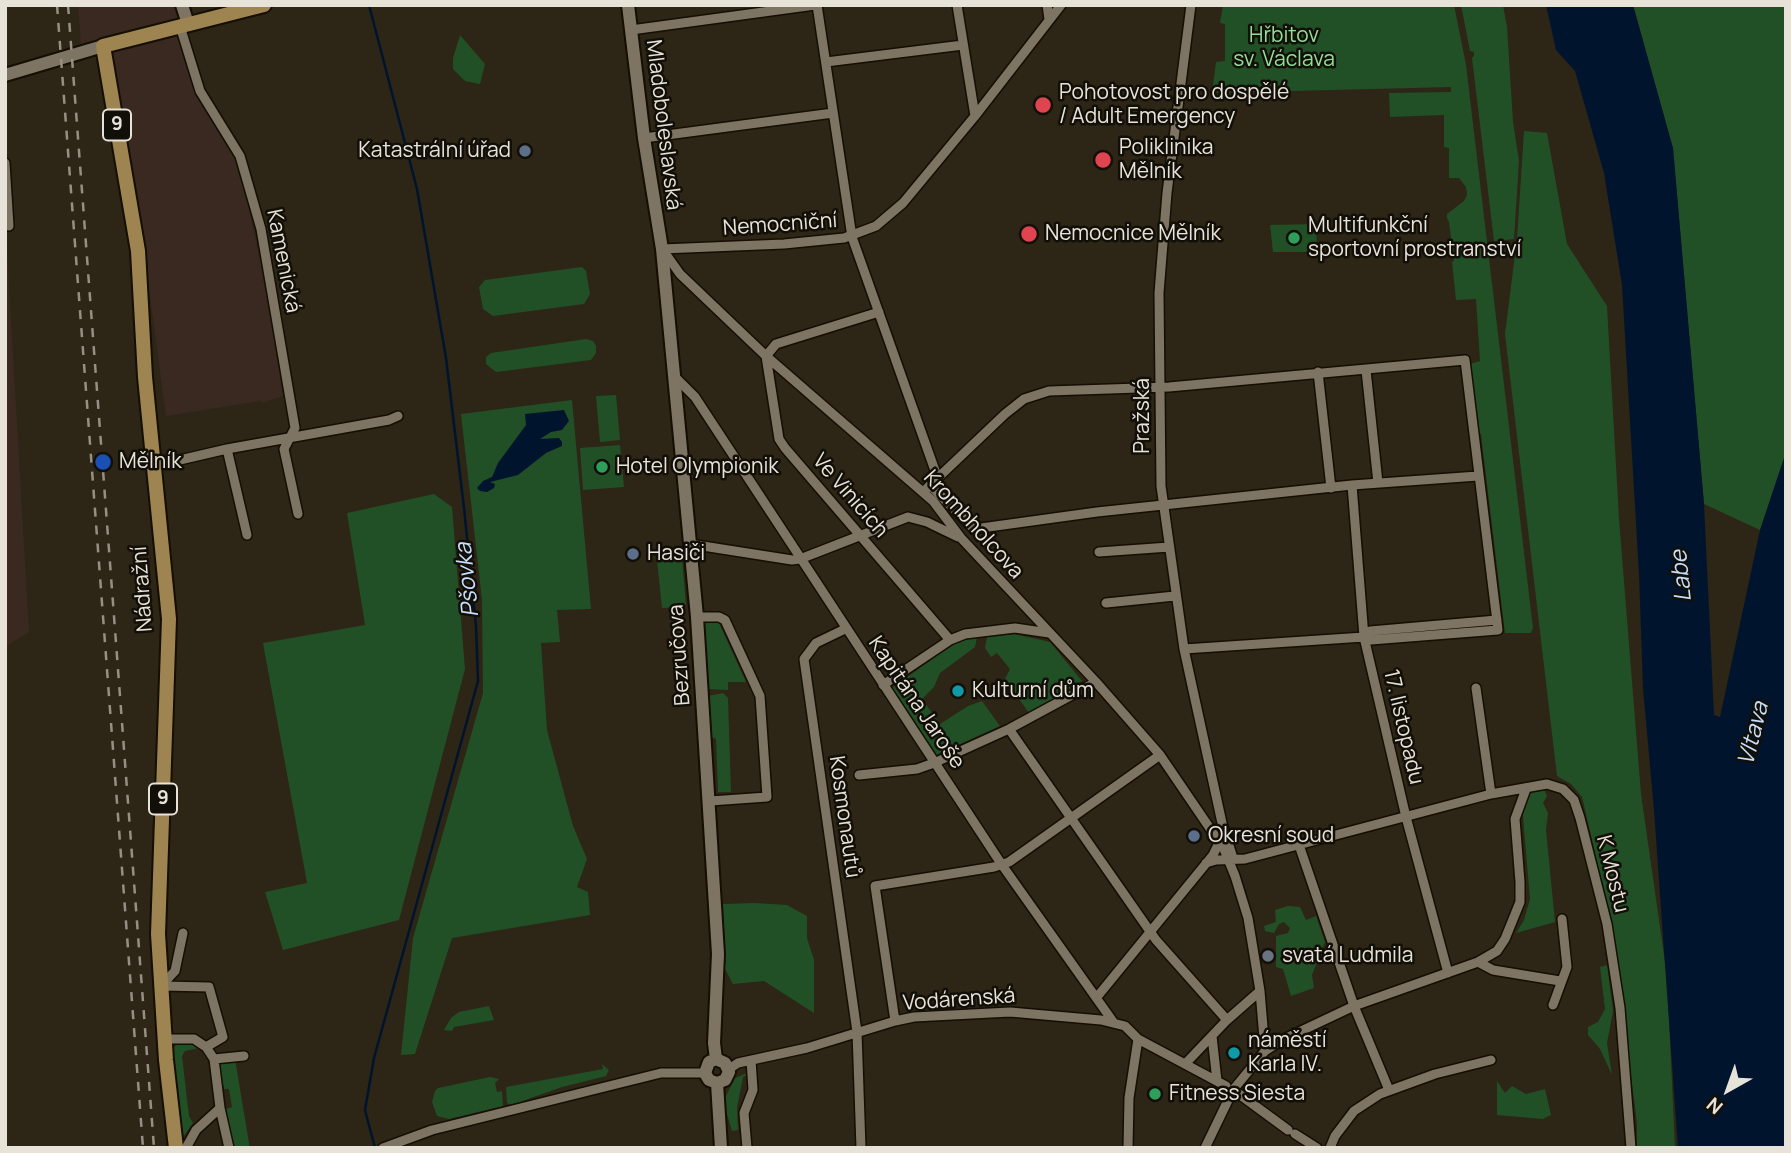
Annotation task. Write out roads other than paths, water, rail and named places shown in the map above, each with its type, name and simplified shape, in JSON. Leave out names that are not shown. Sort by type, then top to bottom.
[{"type":"main road","points":[[188,24],[241,5]]},
{"type":"main road","points":[[103,46],[264,5]]},
{"type":"main road","name":"Nádražní","points":[[103,46],[138,251],[145,377],[169,619],[158,934],[164,1039],[175,1148]]},
{"type":"street","points":[[182,5],[188,24]]},
{"type":"street","name":"Mladoboleslavská","points":[[628,5],[644,138],[662,249]]},
{"type":"street","points":[[631,30],[816,5],[852,237],[879,312],[930,485],[974,529],[1163,505],[1478,475]]},
{"type":"street","points":[[957,5],[975,116]]},
{"type":"street","points":[[1047,5],[1049,19]]},
{"type":"street","name":"Nemocniční","points":[[662,249],[784,244],[852,237],[876,226],[903,203],[1061,5]]},
{"type":"street","name":"Pražská","points":[[1191,5],[1167,193],[1159,293],[1163,505],[1184,649],[1230,865]]},
{"type":"street","name":"Kamenická","points":[[188,24],[201,91],[240,156],[261,229],[295,428],[284,449],[298,514]]},
{"type":"street","points":[[826,62],[963,45]]},
{"type":"street","points":[[5,75],[103,46]]},
{"type":"street","points":[[644,138],[833,113]]},
{"type":"street","points":[[5,163],[9,226]]},
{"type":"street","name":"Krombholcova","points":[[662,249],[680,274],[766,356],[930,485],[961,538],[1096,682],[1160,755],[1220,843]]},
{"type":"street","name":"Bezručova","points":[[662,249],[697,617],[710,801],[718,954],[716,1059]]},
{"type":"street","points":[[766,356],[776,344],[879,312]]},
{"type":"street","name":"Ve Vinicích","points":[[766,356],[779,439],[950,640]]},
{"type":"street","points":[[930,485],[1004,414],[1024,399],[1049,390],[1160,388],[1465,360],[1497,625],[1370,631],[1364,637],[1184,649]]},
{"type":"street","points":[[1366,370],[1378,483]]},
{"type":"street","points":[[1318,372],[1331,488]]},
{"type":"street","name":"Kapitána Jaroše","points":[[674,376],[695,397],[1002,865],[1114,1023],[1125,1026],[1138,1039]]},
{"type":"street","points":[[154,466],[227,449],[389,420],[398,416]]},
{"type":"street","points":[[227,449],[247,535]]},
{"type":"street","name":"17. listopadu","points":[[1352,485],[1364,637],[1406,817],[1448,973]]},
{"type":"street","points":[[690,544],[792,560],[908,517],[927,522],[961,538]]},
{"type":"street","points":[[1099,552],[1169,547]]},
{"type":"street","points":[[1106,603],[1175,596]]},
{"type":"street","points":[[697,617],[719,617],[724,621],[760,696],[767,797],[710,801]]},
{"type":"street","points":[[883,685],[950,640],[965,634],[1015,628],[1050,634],[1049,632]]},
{"type":"street","name":"Kosmonautů","points":[[845,629],[816,643],[804,659],[857,1032],[861,1148]]},
{"type":"street","points":[[859,775],[881,774],[934,763],[1009,729],[1096,682]]},
{"type":"street","points":[[1476,688],[1491,794]]},
{"type":"street","points":[[1009,729],[1150,932],[1227,1020]]},
{"type":"street","points":[[895,1021],[875,886],[1002,865],[1160,755]]},
{"type":"street","name":"K Mostu","points":[[1526,789],[1547,784],[1563,789],[1574,800],[1580,818],[1607,924],[1620,1008],[1631,1148]]},
{"type":"street","points":[[1205,1148],[1233,1090],[1265,1051],[1353,1006],[1478,962],[1497,951],[1514,922],[1520,902],[1515,819],[1526,789],[1491,794],[1230,865],[1206,863]]},
{"type":"street","points":[[1202,820],[1212,821],[1220,812]]},
{"type":"street","name":"Pražská","points":[[1222,823],[1220,843],[1248,918],[1260,991],[1265,1051]]},
{"type":"street","points":[[1097,997],[1220,843]]},
{"type":"street","points":[[1299,845],[1353,1006],[1389,1090]]},
{"type":"street","points":[[1553,1005],[1567,967],[1562,919]]},
{"type":"street","points":[[161,986],[175,971],[183,933]]},
{"type":"street","points":[[1478,962],[1493,970],[1560,981]]},
{"type":"street","points":[[161,986],[209,987],[223,1037],[206,1047]]},
{"type":"street","points":[[1186,1063],[1227,1020],[1260,991]]},
{"type":"street","name":"Vodárenská","points":[[729,1069],[738,1063],[807,1048],[914,1017],[1010,1012],[1059,1015],[1114,1023]]},
{"type":"street","points":[[1212,1036],[1217,1081]]},
{"type":"street","points":[[164,1039],[194,1039],[206,1047],[214,1059],[220,1108],[229,1148]]},
{"type":"street","points":[[1128,1148],[1129,1098],[1138,1039],[1233,1090],[1317,1148]]},
{"type":"street","points":[[214,1059],[244,1056]]},
{"type":"street","points":[[716,1059],[725,1063],[729,1069],[727,1077],[718,1083],[709,1080],[705,1073],[709,1062],[716,1059]]},
{"type":"street","points":[[747,1148],[744,1113],[753,1090],[751,1060]]},
{"type":"street","points":[[1330,1148],[1335,1136],[1354,1111],[1389,1090],[1435,1074],[1491,1060]]},
{"type":"street","points":[[383,1148],[432,1130],[661,1073],[705,1073]]},
{"type":"street","points":[[718,1083],[721,1148]]},
{"type":"street","points":[[186,1148],[196,1130],[220,1108]]},
{"type":"water","points":[[1546,5],[1633,5],[1673,148],[1704,504],[1714,715],[1720,717],[1760,530],[1786,452],[1786,1148],[1678,1148],[1643,688],[1622,285],[1604,173],[1575,71],[1556,50]]},
{"type":"water","points":[[564,410],[569,421],[562,430],[551,432],[540,439],[559,438],[562,446],[546,453],[518,475],[490,482],[495,484],[494,488],[487,492],[477,488],[492,477],[498,463],[526,425],[525,414]]},
{"type":"waterway","name":"Pšovka","points":[[369,5],[417,189],[446,358],[476,626],[478,681],[374,1058],[365,1110],[375,1148]]},
{"type":"railway","points":[[57,5],[143,1148]]},
{"type":"railway","points":[[68,5],[154,1148]]},
{"type":"place","name":"Pohotovost pro dospělé / Adult Emergency","points":[[1043,105]]},
{"type":"place","name":"Katastrální úřad","points":[[525,151]]},
{"type":"place","name":"Poliklinika Mělník","points":[[1103,160]]},
{"type":"place","name":"Nemocnice Mělník","points":[[1029,234]]},
{"type":"place","name":"Multifunkční sportovní prostranství","points":[[1294,238]]},
{"type":"place","name":"Mělník","points":[[103,462]]},
{"type":"place","name":"Hotel Olympionik","points":[[602,467]]},
{"type":"place","name":"Hasiči","points":[[633,554]]},
{"type":"place","name":"Kulturní dům","points":[[958,691]]},
{"type":"place","name":"Okresní soud","points":[[1194,836]]},
{"type":"place","name":"svatá Ludmila","points":[[1268,956]]},
{"type":"place","name":"náměstí Karla IV.","points":[[1234,1053]]},
{"type":"place","name":"Fitness Siesta","points":[[1155,1094]]},
{"type":"park label","name":"Hřbitov sv. Václava","points":[[1284,48]]},
{"type":"water label","name":"Labe","points":[[1682,576]]},
{"type":"water label","name":"Vltava","points":[[1754,734]]}]
